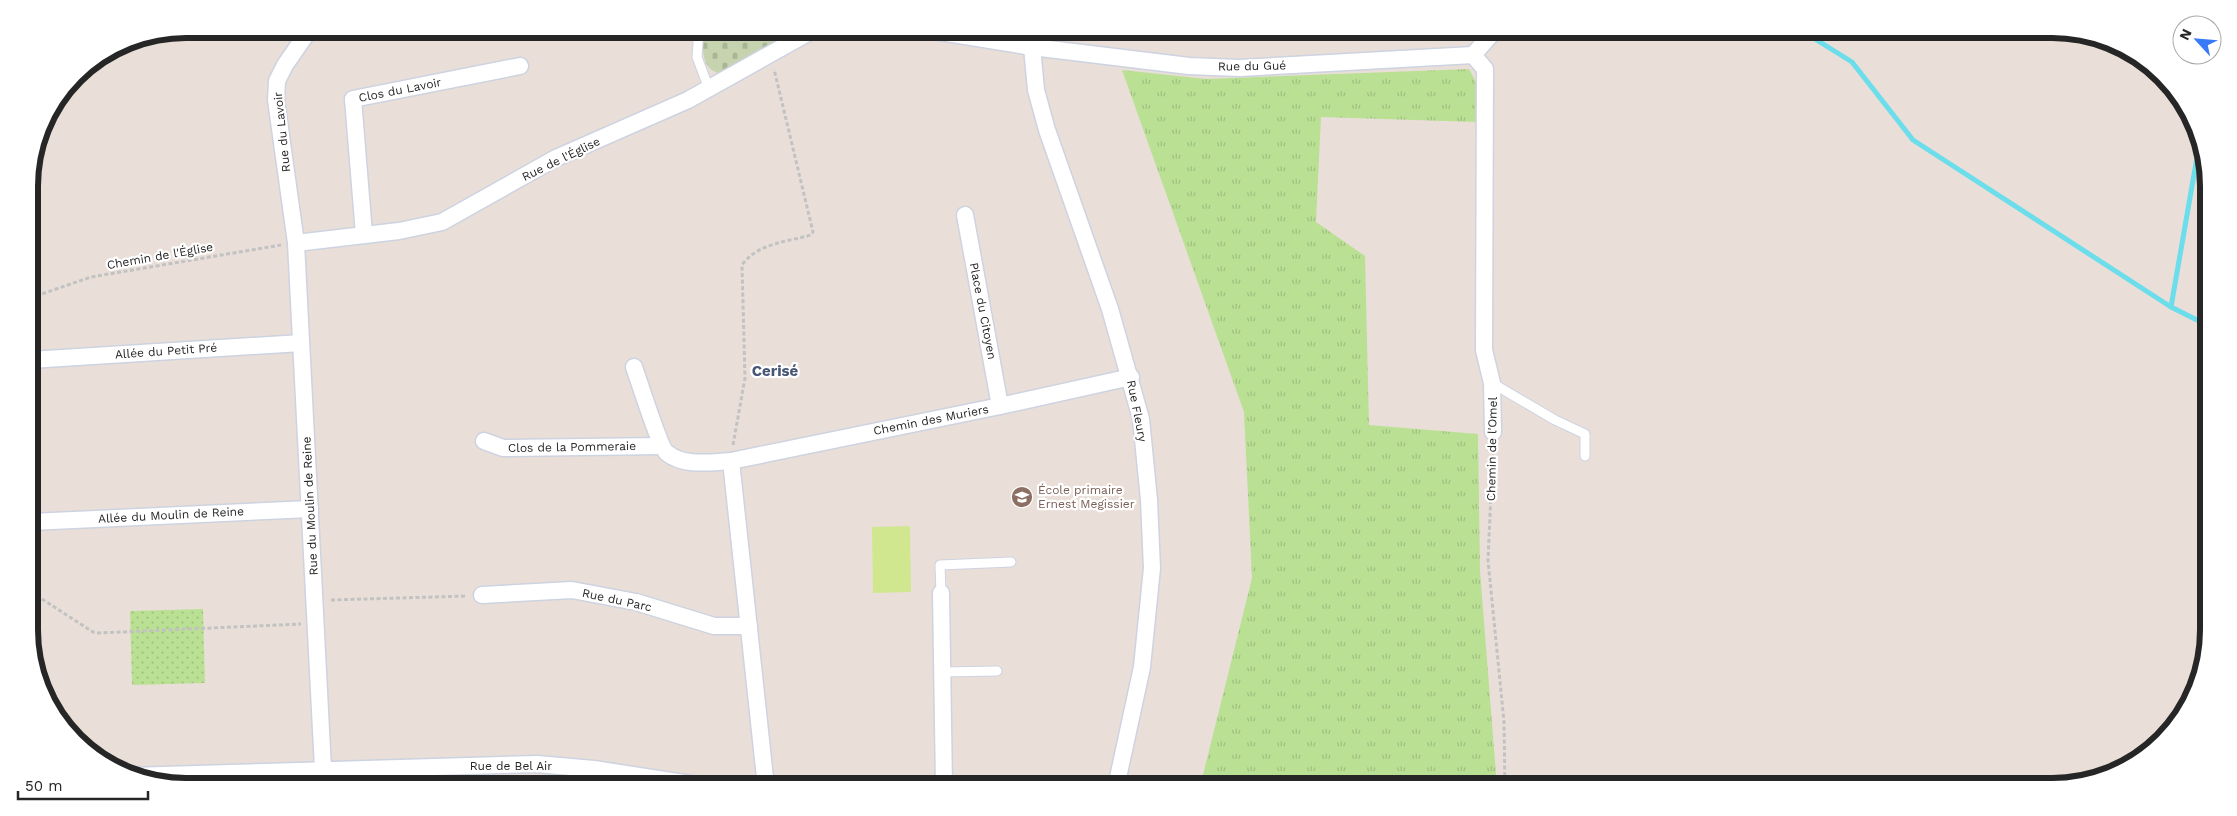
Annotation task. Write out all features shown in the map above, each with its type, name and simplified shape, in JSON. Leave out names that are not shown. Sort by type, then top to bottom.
[{"type":"street","name":"Rue du Lavoir","points":[[296,243],[276,100],[277,81],[285,65],[304,38]]},
{"type":"street","name":"Rue de l'Église","points":[[296,243],[399,231],[442,222],[556,158],[688,100],[799,38]]},
{"type":"street","name":"Rue du Gué","points":[[977,38],[1032,47],[1189,66],[1240,68],[1473,56]]},
{"type":"street","points":[[1473,56],[1488,38]]},
{"type":"street","name":"Rue Fleury","points":[[1032,47],[1036,90],[1047,130],[1110,310],[1131,377],[1141,419],[1150,500],[1152,568],[1142,667],[1118,778]]},
{"type":"street","name":"Chemin de l'Omel","points":[[1473,56],[1485,69],[1484,350],[1492,383],[1494,432]]},
{"type":"street","name":"Clos du Lavoir","points":[[364,234],[353,99],[520,66]]},
{"type":"street","name":"Place du Citoyen","points":[[964,216],[1000,406]]},
{"type":"street","name":"Rue du Moulin de Reine","points":[[296,243],[323,769]]},
{"type":"street","name":"Allée du Petit Pré","points":[[38,359],[301,343]]},
{"type":"street","points":[[634,367],[661,446],[667,454],[697,463],[731,461],[765,778]]},
{"type":"street","name":"Chemin des Muriers","points":[[731,461],[1131,377]]},
{"type":"street","name":"Clos de la Pommeraie","points":[[484,441],[503,448],[661,446]]},
{"type":"street","name":"Allée du Moulin de Reine","points":[[38,522],[310,509]]},
{"type":"street","name":"Rue du Parc","points":[[482,595],[572,590],[636,602],[714,626],[749,626]]},
{"type":"street","points":[[941,593],[944,778]]},
{"type":"street","name":"Rue de Bel Air","points":[[154,775],[537,764],[594,769],[652,778]]},
{"type":"lane","points":[[698,38],[697,56],[708,89]]},
{"type":"lane","points":[[1492,383],[1555,420],[1585,434],[1585,456]]},
{"type":"lane","points":[[941,593],[940,565],[1011,562]]},
{"type":"lane","points":[[942,672],[997,671]]},
{"type":"lane","points":[[410,767],[410,778]]},
{"type":"path","points":[[731,461],[745,378],[742,265],[750,254],[757,250],[811,236],[813,232],[778,81],[769,55]]},
{"type":"path","name":"Chemin de l'Église","points":[[38,295],[90,278],[296,243]]},
{"type":"path","name":"Chemin de l'Omel","points":[[1494,432],[1488,560],[1504,722],[1505,778]]},
{"type":"path","points":[[315,601],[482,595]]},
{"type":"path","points":[[38,597],[93,632],[98,633],[316,623]]},
{"type":"green space","points":[[704,38],[782,38],[719,73],[713,71],[705,62]]},
{"type":"green space","points":[[1469,69],[1477,84],[1477,122],[1321,117],[1316,222],[1365,256],[1369,425],[1478,434],[1480,571],[1496,778],[1202,778],[1252,578],[1244,412],[1122,70],[1206,79]]},
{"type":"green space","points":[[910,526],[911,592],[873,593],[872,527]]},
{"type":"green space","points":[[203,609],[205,683],[132,685],[130,611]]},
{"type":"waterway","points":[[1813,38],[1852,62],[1913,140],[2171,307]]},
{"type":"waterway","points":[[2197,159],[2171,307],[2200,322]]},
{"type":"place","name":"École primaire Ernest Megissier","points":[[1022,497]]},
{"type":"district","name":"Cerisé","points":[[775,371]]}]
